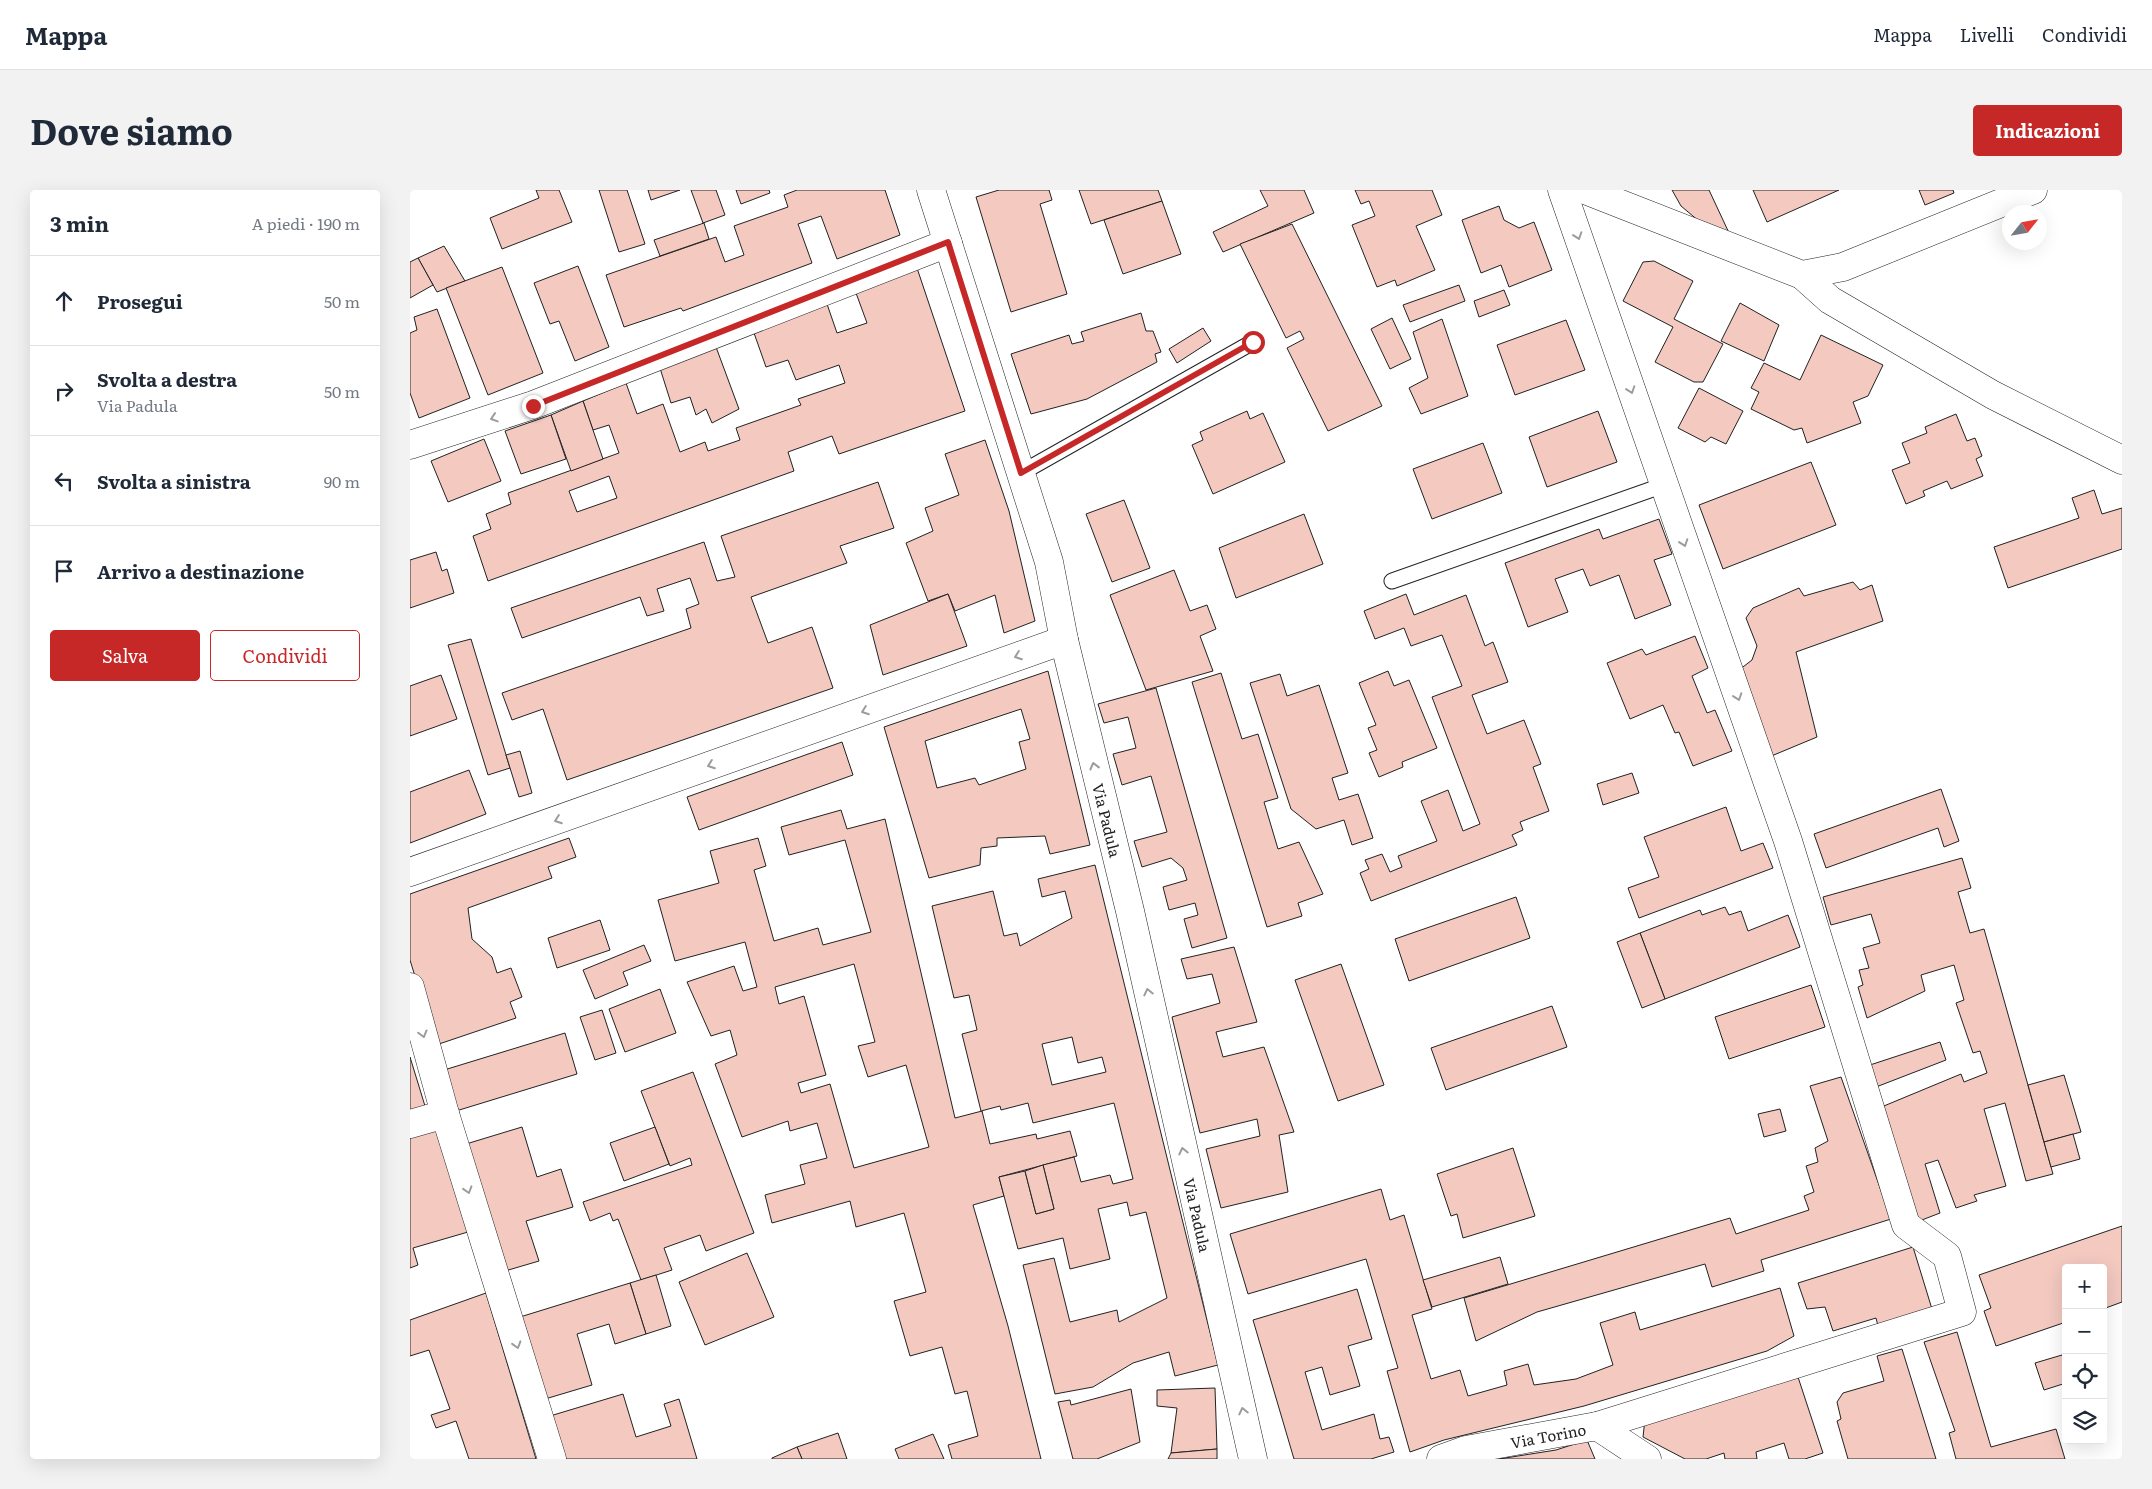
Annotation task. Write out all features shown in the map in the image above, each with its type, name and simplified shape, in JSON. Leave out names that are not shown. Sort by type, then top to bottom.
[{"type":"street","name":"Via Padula","points":[[932,190],[1049,562],[1064,640],[1130,911],[1253,1459]]},
{"type":"street","points":[[1562,190],[1788,841],[1906,1225],[1947,1256],[1962,1312],[1597,1426]]},
{"type":"street","points":[[1586,190],[1802,275],[1830,300],[1993,395],[2122,460]]},
{"type":"street","points":[[1802,275],[1843,268],[2033,190]]},
{"type":"street","points":[[410,445],[533,406],[948,242]]},
{"type":"street","points":[[410,872],[1064,640]]},
{"type":"street","points":[[410,987],[445,1114],[552,1459]]},
{"type":"street","points":[[410,1124],[445,1114]]},
{"type":"street","name":"Via Torino","points":[[1441,1459],[1466,1450],[1597,1426],[1647,1459]]},
{"type":"lane","points":[[1021,473],[1253,342]]},
{"type":"lane","points":[[1392,581],[1664,484]]},
{"type":"building","points":[[536,190],[559,190],[572,222],[502,249],[490,218],[539,198]]},
{"type":"building","points":[[599,190],[627,190],[645,244],[619,252]]},
{"type":"building","points":[[648,190],[680,190],[651,200]]},
{"type":"building","points":[[691,190],[716,190],[725,215],[703,223]]},
{"type":"building","points":[[736,190],[769,190],[770,193],[741,204]]},
{"type":"building","points":[[797,190],[885,190],[900,235],[837,259],[821,216],[798,224],[812,263],[683,311],[681,308],[624,327],[606,275],[716,237],[725,262],[744,255],[734,226],[788,207],[784,195]]},
{"type":"building","points":[[999,190],[1049,190],[1052,200],[1040,204],[1067,294],[1011,312],[976,197]]},
{"type":"building","points":[[1079,190],[1158,190],[1162,201],[1091,224]]},
{"type":"building","points":[[1260,190],[1304,190],[1314,213],[1223,252],[1213,232],[1268,206]]},
{"type":"building","points":[[1355,190],[1432,190],[1442,215],[1416,226],[1435,270],[1397,286],[1395,280],[1377,287],[1352,225],[1375,216],[1369,201],[1361,204]]},
{"type":"building","points":[[1672,190],[1709,190],[1730,235],[1700,222],[1681,206]]},
{"type":"building","points":[[1753,190],[1839,190],[1767,222]]},
{"type":"building","points":[[1919,190],[1953,190],[1954,193],[1925,205]]},
{"type":"building","points":[[1162,201],[1181,254],[1123,274],[1104,220]]},
{"type":"building","points":[[1499,206],[1504,220],[1519,228],[1534,222],[1552,270],[1509,287],[1501,265],[1481,273],[1462,220]]},
{"type":"building","points":[[704,223],[709,239],[660,256],[654,240]]},
{"type":"building","points":[[1292,224],[1382,406],[1328,431],[1287,348],[1304,339],[1300,331],[1286,338],[1240,244]]},
{"type":"building","points":[[444,246],[465,281],[437,292],[418,258]]},
{"type":"building","points":[[418,258],[433,285],[410,298],[410,262]]},
{"type":"building","points":[[1654,261],[1693,281],[1674,319],[1723,344],[1703,382],[1694,382],[1655,362],[1673,327],[1623,301],[1643,262]]},
{"type":"building","points":[[578,266],[609,347],[575,361],[559,321],[550,324],[534,283]]},
{"type":"building","points":[[502,267],[543,373],[488,395],[446,288]]},
{"type":"building","points":[[917,268],[965,411],[839,454],[832,436],[788,452],[794,471],[488,581],[473,536],[491,529],[486,514],[511,504],[508,493],[619,453],[609,425],[593,430],[583,401],[626,383],[637,414],[663,404],[680,452],[705,442],[708,451],[740,440],[736,428],[801,405],[798,399],[845,383],[839,365],[796,380],[788,360],[766,367],[754,333],[827,304],[837,333],[867,323],[856,293]],"holes":[[[609,476],[617,498],[577,512],[569,491]]]},
{"type":"building","points":[[1459,285],[1465,301],[1410,322],[1403,305]]},
{"type":"building","points":[[1504,290],[1510,305],[1479,317],[1474,301]]},
{"type":"building","points":[[1740,303],[1779,325],[1764,361],[1721,341]]},
{"type":"building","points":[[437,309],[470,398],[419,418],[410,393],[410,333],[417,330],[414,317]]},
{"type":"building","points":[[1141,313],[1146,331],[1153,331],[1161,352],[1155,354],[1157,362],[1087,399],[1031,414],[1011,354],[1069,335],[1072,344],[1084,341],[1081,332]]},
{"type":"building","points":[[1392,318],[1411,359],[1390,369],[1371,329]]},
{"type":"building","points":[[1442,319],[1468,396],[1421,414],[1409,388],[1428,378],[1413,332]]},
{"type":"building","points":[[1566,320],[1585,370],[1515,395],[1497,345]]},
{"type":"building","points":[[1203,328],[1211,341],[1177,363],[1169,349]]},
{"type":"building","points":[[1821,335],[1883,365],[1868,396],[1853,402],[1861,423],[1807,443],[1802,428],[1794,430],[1751,409],[1759,392],[1751,388],[1764,363],[1800,380]]},
{"type":"building","points":[[716,347],[739,409],[712,423],[706,409],[696,415],[690,397],[671,403],[659,365]]},
{"type":"building","points":[[1699,388],[1743,411],[1726,444],[1711,437],[1705,442],[1678,428]]},
{"type":"building","points":[[583,401],[603,459],[571,471],[551,415]]},
{"type":"building","points":[[1247,411],[1250,419],[1263,413],[1285,462],[1213,494],[1192,445],[1203,440],[1200,432]]},
{"type":"building","points":[[1598,411],[1617,462],[1547,487],[1529,437]]},
{"type":"building","points":[[1956,414],[1967,441],[1975,438],[1982,456],[1976,459],[1983,476],[1951,489],[1947,481],[1923,491],[1925,496],[1906,504],[1892,470],[1910,463],[1902,443],[1927,433],[1925,427]]},
{"type":"building","points":[[551,415],[566,459],[521,474],[505,431]]},
{"type":"building","points":[[484,439],[501,481],[448,502],[431,461]]},
{"type":"building","points":[[985,440],[1009,511],[1035,621],[1004,633],[995,595],[955,611],[948,594],[928,601],[906,543],[933,531],[925,508],[959,495],[945,454]]},
{"type":"building","points":[[1483,443],[1502,493],[1432,519],[1413,469]]},
{"type":"building","points":[[1811,462],[1836,525],[1723,569],[1699,505]]},
{"type":"building","points":[[878,482],[894,528],[840,546],[847,563],[751,597],[768,643],[812,627],[833,688],[567,780],[543,709],[512,720],[502,693],[691,628],[686,609],[699,604],[690,578],[657,589],[664,611],[647,616],[640,597],[522,638],[511,608],[704,542],[717,581],[735,577],[721,536]]},
{"type":"building","points":[[2094,490],[2102,514],[2122,508],[2122,549],[2008,588],[1994,547],[2079,518],[2072,498]]},
{"type":"building","points":[[1124,500],[1150,568],[1112,582],[1086,514]]},
{"type":"building","points":[[1304,514],[1323,564],[1236,598],[1219,548]]},
{"type":"building","points":[[1659,519],[1672,554],[1654,560],[1671,605],[1635,619],[1619,575],[1590,586],[1583,569],[1555,579],[1568,612],[1528,627],[1505,563],[1599,529],[1603,539]]},
{"type":"building","points":[[436,552],[442,571],[447,569],[454,593],[410,608],[410,560]]},
{"type":"building","points":[[1174,570],[1190,611],[1207,605],[1216,629],[1200,636],[1213,671],[1146,690],[1110,595]]},
{"type":"building","points":[[1853,582],[1860,590],[1872,585],[1883,621],[1796,652],[1817,737],[1769,757],[1739,670],[1752,660],[1757,646],[1746,618],[1753,608],[1799,588],[1804,596]]},
{"type":"building","points":[[948,594],[967,646],[883,675],[870,625]]},
{"type":"building","points":[[1406,594],[1414,615],[1466,595],[1485,646],[1493,642],[1508,682],[1472,695],[1487,734],[1524,720],[1541,764],[1533,767],[1549,811],[1520,822],[1523,830],[1512,835],[1517,845],[1371,901],[1360,873],[1369,869],[1365,860],[1382,854],[1390,872],[1402,867],[1398,856],[1437,841],[1421,801],[1448,790],[1463,831],[1480,824],[1432,697],[1462,686],[1442,635],[1411,646],[1404,628],[1375,639],[1364,611]]},
{"type":"building","points":[[1695,636],[1708,668],[1692,676],[1707,713],[1715,710],[1732,751],[1693,766],[1679,732],[1675,733],[1663,705],[1630,719],[1607,663],[1642,649],[1646,655]]},
{"type":"building","points":[[471,639],[510,768],[488,775],[448,645]]},
{"type":"building","points":[[1048,671],[1090,845],[1050,854],[1045,836],[997,838],[997,846],[981,848],[980,865],[929,878],[884,727]],"holes":[[[1021,709],[1030,739],[1019,742],[1026,769],[979,785],[975,778],[937,788],[925,741]]]},
{"type":"building","points":[[1388,671],[1394,686],[1409,680],[1437,748],[1402,762],[1403,767],[1379,777],[1369,753],[1377,750],[1368,728],[1376,725],[1359,683]]},
{"type":"building","points":[[1221,673],[1242,739],[1258,734],[1278,798],[1264,802],[1278,849],[1299,842],[1323,894],[1298,903],[1302,916],[1267,927],[1192,682]]},
{"type":"building","points":[[1280,674],[1287,696],[1319,685],[1348,773],[1332,778],[1339,800],[1358,794],[1373,838],[1352,845],[1344,820],[1316,829],[1291,809],[1250,683]]},
{"type":"building","points":[[441,675],[457,719],[410,736],[410,686]]},
{"type":"building","points":[[1156,688],[1227,938],[1192,948],[1184,919],[1198,915],[1195,903],[1169,910],[1163,887],[1187,880],[1183,868],[1171,858],[1142,867],[1134,841],[1167,832],[1151,776],[1122,785],[1113,754],[1136,748],[1128,717],[1104,723],[1098,704]]},
{"type":"building","points":[[842,742],[853,775],[699,830],[687,797]]},
{"type":"building","points":[[520,751],[532,793],[519,797],[506,755]]},
{"type":"building","points":[[469,770],[486,814],[410,843],[410,792]]},
{"type":"building","points":[[1632,773],[1639,793],[1603,805],[1597,784]]},
{"type":"building","points":[[1941,789],[1959,841],[1944,847],[1938,828],[1826,868],[1814,834]]},
{"type":"building","points":[[1726,807],[1741,851],[1763,843],[1773,868],[1639,918],[1628,888],[1659,877],[1644,837]]},
{"type":"building","points":[[841,810],[847,829],[885,819],[955,1118],[982,1111],[990,1144],[1036,1134],[1037,1139],[1070,1131],[1077,1156],[999,1177],[1004,1196],[973,1205],[1008,1326],[1041,1459],[952,1459],[948,1445],[978,1436],[967,1391],[955,1394],[942,1347],[910,1356],[894,1301],[926,1292],[904,1213],[856,1227],[850,1201],[772,1223],[765,1195],[805,1184],[800,1165],[827,1158],[817,1123],[790,1131],[788,1121],[742,1137],[715,1064],[737,1055],[730,1030],[711,1036],[687,982],[734,966],[743,991],[757,987],[745,942],[675,961],[658,900],[719,883],[710,851],[758,838],[766,866],[754,870],[774,941],[818,928],[823,945],[871,932],[845,840],[789,855],[781,827]],"holes":[[[854,964],[875,1042],[858,1046],[868,1077],[906,1065],[929,1147],[854,1168],[830,1084],[801,1093],[798,1083],[826,1075],[804,996],[779,1004],[775,987]]]},
{"type":"building","points":[[569,838],[576,857],[548,867],[552,878],[468,908],[472,939],[492,957],[497,973],[511,968],[522,997],[510,1002],[516,1018],[436,1045],[410,960],[410,894]]},
{"type":"building","points":[[1962,858],[1971,888],[1958,892],[1970,933],[1984,929],[2053,1174],[2026,1181],[2005,1103],[1984,1109],[2006,1186],[1974,1195],[1977,1201],[1956,1208],[1938,1160],[1925,1164],[1940,1213],[1914,1223],[1879,1108],[1961,1074],[1964,1082],[1987,1073],[1980,1051],[1973,1053],[1956,1003],[1964,1000],[1954,965],[1921,975],[1925,991],[1867,1018],[1858,987],[1863,985],[1859,970],[1869,968],[1863,948],[1880,943],[1871,914],[1831,925],[1823,897]]},
{"type":"building","points":[[1095,865],[1218,1365],[1175,1376],[1169,1352],[1133,1363],[1093,1387],[1055,1394],[1023,1265],[1054,1258],[1070,1322],[1117,1310],[1119,1322],[1167,1298],[1146,1212],[1130,1216],[1127,1202],[1098,1209],[1110,1259],[1070,1269],[1063,1238],[1018,1249],[999,1177],[1025,1171],[1036,1214],[1054,1209],[1043,1165],[1074,1157],[1081,1182],[1110,1175],[1113,1184],[1133,1179],[1114,1103],[1033,1123],[1028,1103],[1001,1110],[1000,1106],[981,1111],[962,1034],[977,1030],[969,995],[954,998],[932,906],[993,891],[1004,936],[1017,933],[1020,946],[1072,918],[1065,891],[1042,897],[1038,879]],"holes":[[[1072,1037],[1078,1063],[1102,1057],[1106,1072],[1052,1085],[1042,1044]]]},
{"type":"building","points":[[1516,897],[1530,938],[1409,981],[1395,939]]},
{"type":"building","points":[[1725,907],[1729,915],[1741,911],[1748,931],[1788,915],[1800,947],[1665,999],[1640,933],[1700,910],[1702,915]]},
{"type":"building","points":[[600,920],[610,950],[557,968],[548,938]]},
{"type":"building","points":[[1640,933],[1665,999],[1642,1008],[1617,942]]},
{"type":"building","points":[[644,945],[651,961],[623,972],[628,985],[595,999],[583,970]]},
{"type":"building","points":[[1234,947],[1257,1022],[1216,1032],[1223,1057],[1264,1047],[1294,1132],[1279,1135],[1288,1192],[1221,1208],[1206,1149],[1260,1136],[1257,1119],[1200,1133],[1172,1017],[1220,1003],[1212,974],[1187,979],[1181,959]]},
{"type":"building","points":[[1341,964],[1384,1085],[1338,1101],[1295,980]]},
{"type":"building","points":[[1811,985],[1825,1027],[1729,1059],[1715,1017]]},
{"type":"building","points":[[660,989],[676,1033],[625,1052],[609,1009]]},
{"type":"building","points":[[1552,1006],[1567,1047],[1446,1090],[1431,1048]]},
{"type":"building","points":[[602,1010],[616,1053],[595,1060],[580,1017]]},
{"type":"building","points":[[565,1033],[577,1074],[456,1111],[444,1070]]},
{"type":"building","points":[[1940,1042],[1946,1060],[1876,1087],[1870,1065]]},
{"type":"building","points":[[410,1057],[425,1106],[410,1110]]},
{"type":"building","points":[[693,1072],[754,1233],[706,1251],[700,1235],[664,1248],[672,1270],[641,1280],[618,1219],[613,1221],[610,1213],[590,1221],[583,1202],[692,1165],[690,1158],[670,1166],[641,1091]]},
{"type":"building","points":[[2064,1075],[2081,1132],[2044,1142],[2028,1085]]},
{"type":"building","points":[[1841,1077],[1891,1219],[1761,1260],[1764,1271],[1712,1287],[1705,1264],[1537,1312],[1476,1341],[1464,1298],[1730,1218],[1736,1234],[1809,1210],[1804,1196],[1814,1192],[1806,1166],[1818,1162],[1815,1148],[1828,1141],[1810,1086]]},
{"type":"building","points":[[1780,1109],[1786,1131],[1764,1137],[1758,1114]]},
{"type":"building","points":[[522,1127],[537,1177],[561,1169],[573,1207],[526,1221],[539,1261],[505,1271],[466,1144]]},
{"type":"building","points":[[655,1127],[669,1164],[624,1181],[610,1143]]},
{"type":"building","points":[[437,1129],[468,1232],[413,1248],[418,1265],[410,1268],[410,1138]]},
{"type":"building","points":[[2073,1134],[2080,1159],[2051,1167],[2044,1142]]},
{"type":"building","points":[[1513,1148],[1535,1216],[1463,1238],[1457,1214],[1451,1216],[1437,1174]]},
{"type":"building","points":[[1043,1165],[1054,1209],[1036,1214],[1025,1171]]},
{"type":"building","points":[[1381,1189],[1390,1220],[1404,1215],[1432,1309],[1412,1315],[1431,1379],[1460,1370],[1468,1396],[1507,1385],[1504,1371],[1528,1364],[1534,1385],[1576,1379],[1613,1365],[1600,1323],[1635,1312],[1640,1330],[1780,1288],[1794,1336],[1767,1351],[1584,1406],[1444,1440],[1410,1452],[1387,1371],[1398,1368],[1366,1259],[1248,1294],[1230,1234]]},
{"type":"building","points":[[2122,1226],[2122,1302],[2107,1308],[2107,1264],[2062,1264],[2062,1323],[1996,1346],[1984,1311],[1991,1308],[1979,1275]]},
{"type":"building","points":[[1913,1247],[1932,1309],[1878,1326],[1876,1318],[1833,1331],[1825,1307],[1807,1309],[1798,1283]]},
{"type":"building","points":[[747,1253],[774,1317],[705,1345],[679,1282]]},
{"type":"building","points":[[1500,1257],[1508,1284],[1432,1307],[1423,1280]]},
{"type":"building","points":[[656,1275],[671,1326],[646,1334],[630,1283]]},
{"type":"building","points":[[630,1283],[646,1334],[615,1344],[609,1324],[577,1334],[592,1385],[545,1399],[520,1317]]},
{"type":"building","points":[[1357,1289],[1372,1339],[1348,1346],[1360,1386],[1330,1395],[1322,1367],[1305,1372],[1322,1430],[1374,1414],[1380,1439],[1389,1437],[1394,1452],[1371,1459],[1294,1459],[1253,1320]]},
{"type":"building","points":[[486,1293],[536,1459],[469,1459],[456,1421],[436,1428],[431,1415],[450,1409],[429,1350],[410,1356],[410,1320]]},
{"type":"building","points":[[1957,1332],[1991,1447],[2056,1429],[2065,1459],[1956,1459],[1949,1433],[1955,1431],[1924,1342]]},
{"type":"building","points":[[1902,1349],[1936,1459],[1848,1459],[1837,1421],[1841,1419],[1837,1402],[1843,1393],[1884,1381],[1877,1356]]},
{"type":"building","points":[[2062,1355],[2062,1384],[2044,1390],[2035,1363]]},
{"type":"building","points":[[1797,1374],[1823,1453],[1805,1459],[1789,1459],[1784,1443],[1756,1452],[1757,1459],[1725,1459],[1724,1453],[1706,1459],[1685,1459],[1643,1437],[1645,1419]]},
{"type":"building","points":[[1215,1388],[1217,1449],[1171,1453],[1177,1408],[1157,1406],[1157,1390]]},
{"type":"building","points":[[1131,1389],[1140,1442],[1097,1459],[1073,1459],[1058,1402],[1070,1400],[1071,1405]]},
{"type":"building","points":[[623,1394],[636,1437],[671,1426],[664,1404],[679,1399],[697,1459],[563,1459],[550,1416]]},
{"type":"building","points":[[838,1433],[847,1459],[802,1459],[797,1447]]},
{"type":"building","points":[[933,1434],[944,1459],[899,1459],[895,1449]]},
{"type":"building","points":[[1587,1440],[1595,1459],[1499,1459],[1556,1450]]},
{"type":"building","points":[[797,1447],[802,1459],[772,1459],[772,1458]]},
{"type":"building","points":[[1217,1449],[1217,1459],[1168,1459],[1171,1453]]},
{"type":"route","points":[[533,406],[948,242],[1021,473],[1253,342]]}]
